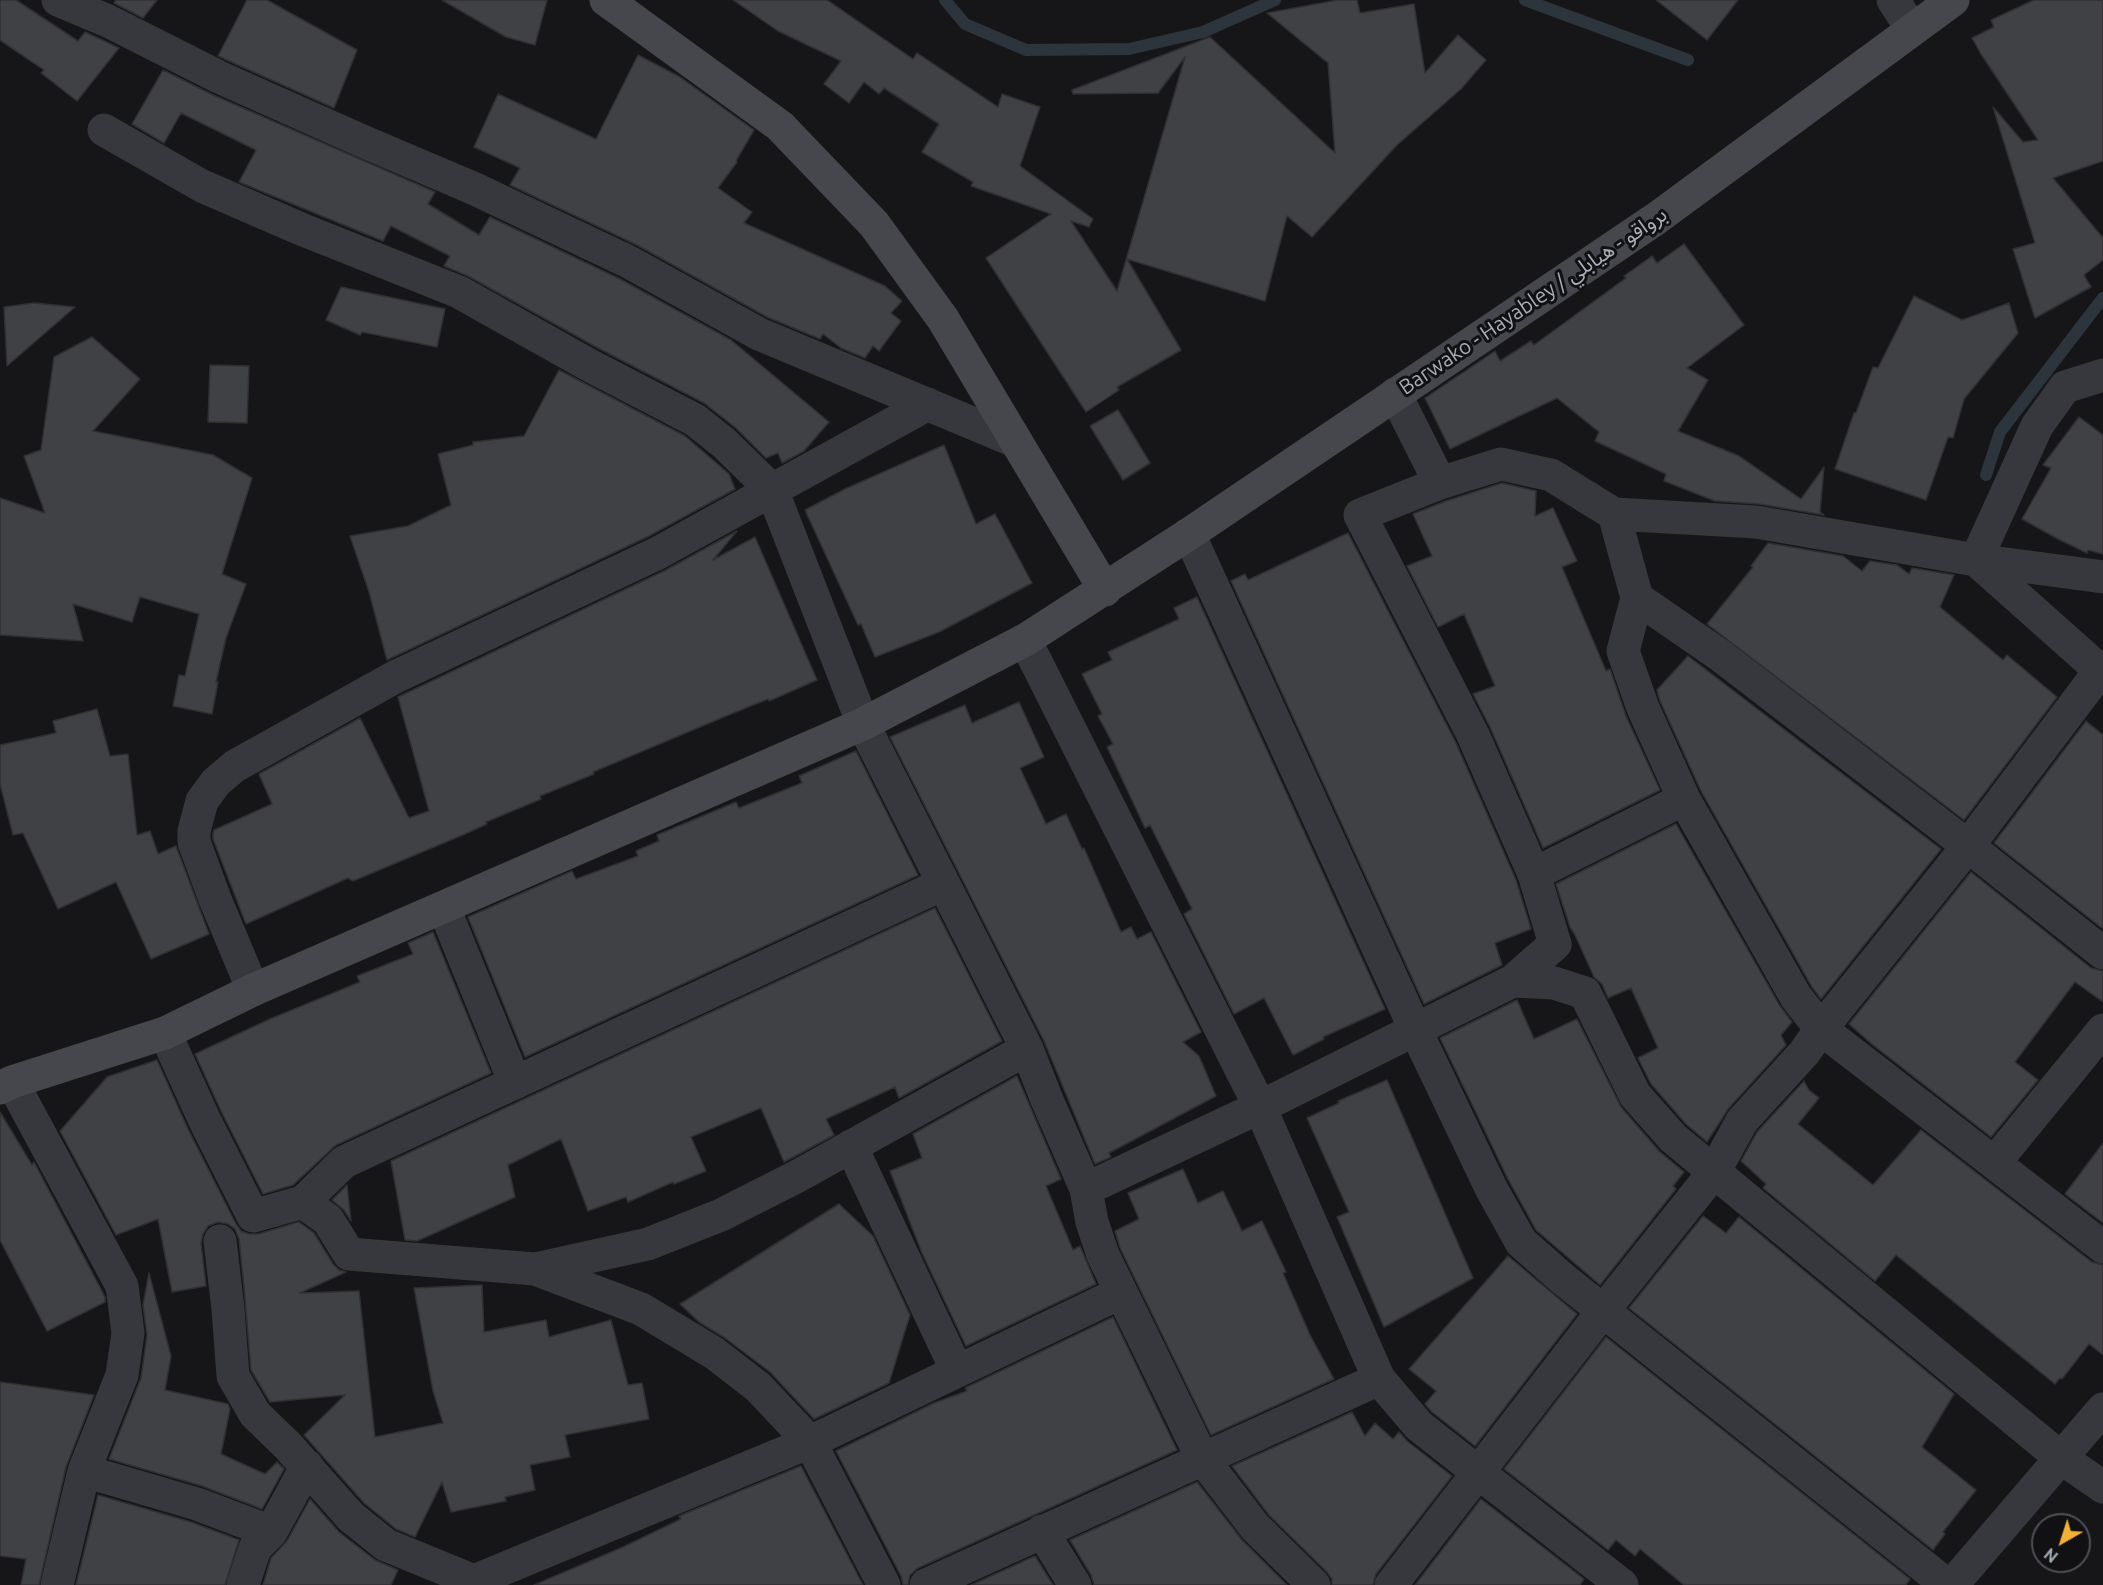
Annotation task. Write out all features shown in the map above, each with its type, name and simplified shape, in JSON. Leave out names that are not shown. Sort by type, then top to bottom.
[{"type":"main road","points":[[606,0],[780,126],[873,224],[943,319],[1104,590]]},
{"type":"main road","name":"Barwako - Hayabley / برواقو - هيابلي","points":[[6,1085],[165,1033],[253,990],[863,724],[1025,639],[1189,534],[1657,218],[1953,0]]},
{"type":"street","points":[[58,0],[108,21],[219,77],[495,198],[629,262],[759,334],[1015,441]]},
{"type":"street","points":[[1893,0],[1912,29]]},
{"type":"street","points":[[104,129],[202,186],[301,229],[459,292],[589,365],[695,420],[724,443],[772,490],[863,724],[1027,1049],[1086,1189],[1092,1222],[1103,1255],[1120,1293],[1202,1458],[1255,1527],[1314,1585]]},
{"type":"street","points":[[1976,560],[2037,426],[2065,387],[2103,375]]},
{"type":"street","points":[[1395,394],[1440,483]]},
{"type":"street","points":[[253,990],[194,842],[194,831],[202,801],[216,782],[235,766],[395,677],[658,553],[928,404]]},
{"type":"street","points":[[1086,1189],[1260,1107],[1513,981],[1555,945],[1534,874],[1473,735],[1360,515],[1440,483],[1501,464],[1551,476],[1614,514],[1756,522],[1976,560],[2103,577]]},
{"type":"street","points":[[1614,514],[1636,598],[1623,651],[1643,708],[1684,800],[1796,996],[1821,1029],[2103,1247]]},
{"type":"street","points":[[1189,534],[1416,1029],[1491,1188],[1521,1242],[1563,1279],[1947,1585]]},
{"type":"street","points":[[1391,1585],[1603,1311],[1714,1172],[1742,1121],[1804,1053],[1968,846],[2101,672],[1976,560]]},
{"type":"street","points":[[1636,598],[1721,656],[2103,952]]},
{"type":"street","points":[[1025,639],[1260,1107],[1379,1379],[1419,1425],[1622,1585]]},
{"type":"street","points":[[1534,874],[1684,800]]},
{"type":"street","points":[[165,1033],[205,1121],[253,1216],[303,1202],[344,1162],[943,884]]},
{"type":"street","points":[[444,908],[515,1083]]},
{"type":"street","points":[[1513,981],[1554,983],[1584,993],[1635,1095],[1673,1138],[2061,1458],[2103,1487]]},
{"type":"street","points":[[1995,1162],[2103,1030]]},
{"type":"street","points":[[535,1269],[648,1244],[721,1215],[1027,1049]]},
{"type":"street","points":[[6,1085],[122,1286],[128,1333],[122,1375],[84,1471],[57,1585]]},
{"type":"street","points":[[851,1146],[957,1371]]},
{"type":"street","points":[[303,1202],[328,1220],[349,1254],[535,1269],[641,1309],[714,1353],[758,1387],[810,1442],[884,1585]]},
{"type":"street","points":[[220,1241],[233,1376],[255,1414],[307,1466],[351,1516],[386,1545],[475,1583],[810,1442],[1120,1293]]},
{"type":"street","points":[[926,1585],[1379,1379]]},
{"type":"street","points":[[1952,1585],[2103,1409]]},
{"type":"street","points":[[243,1585],[255,1548],[270,1532],[307,1466]]},
{"type":"street","points":[[84,1471],[197,1504],[270,1532]]},
{"type":"street","points":[[1042,1531],[1075,1585]]},
{"type":"building","points":[[0,0],[16,0],[78,41],[85,32],[119,48],[77,101],[41,73],[44,70],[0,40]]},
{"type":"building","points":[[116,0],[157,0],[143,18],[114,3]]},
{"type":"building","points":[[247,0],[267,0],[357,50],[334,108],[218,56]]},
{"type":"building","points":[[442,0],[547,0],[535,45],[506,37]]},
{"type":"building","points":[[733,0],[827,0],[913,59],[917,53],[998,107],[1002,94],[1040,107],[1020,166],[1093,219],[1089,227],[1071,221],[1117,291],[1185,57],[1158,93],[1073,94],[1072,90],[1210,37],[1335,153],[1328,63],[1267,13],[1338,0],[1357,0],[1360,13],[1414,4],[1425,73],[1458,35],[1486,60],[1461,89],[1397,145],[1312,237],[1287,216],[1265,301],[1127,259],[1181,350],[1117,387],[1119,390],[1086,412],[986,258],[1051,214],[971,186],[973,182],[922,152],[939,124],[884,88],[879,94],[864,82],[849,103],[824,84],[841,61],[778,31]]},
{"type":"building","points":[[1656,0],[1738,0],[1707,40]]},
{"type":"building","points":[[2034,0],[2103,0],[2103,161],[2053,178],[2103,238],[2103,260],[2084,275],[2091,287],[2035,318],[2013,249],[2035,243],[1993,107],[2023,142],[2038,140],[1972,38],[1994,27],[1991,20]]},
{"type":"building","points":[[638,55],[680,77],[754,130],[737,162],[718,188],[752,212],[744,223],[885,286],[902,301],[891,313],[901,321],[879,351],[873,346],[865,358],[841,348],[823,334],[820,339],[767,317],[637,245],[510,185],[520,168],[474,147],[498,94],[596,139]]},
{"type":"building","points":[[163,70],[211,94],[435,192],[428,204],[479,235],[490,217],[620,279],[731,340],[829,422],[804,451],[782,463],[778,453],[766,458],[736,428],[704,403],[468,276],[444,266],[450,256],[391,226],[383,241],[239,182],[256,150],[181,113],[164,143],[132,124]]},
{"type":"building","points":[[1684,244],[1744,325],[1687,368],[1708,380],[1678,431],[1739,456],[1801,499],[1824,467],[1820,512],[1824,515],[1759,504],[1715,501],[1664,481],[1666,474],[1595,441],[1599,432],[1557,398],[1450,449],[1425,398],[1495,351],[1500,361],[1531,341],[1534,345],[1626,278],[1624,276],[1652,256],[1657,263]]},
{"type":"building","points":[[341,287],[445,309],[437,347],[362,332],[360,335],[326,320]]},
{"type":"building","points":[[1914,296],[1962,320],[2009,303],[2018,333],[1964,399],[1953,438],[1948,437],[1926,500],[1835,469],[1873,367],[1878,368]]},
{"type":"building","points":[[34,303],[75,307],[7,366],[4,307]]},
{"type":"building","points":[[92,337],[140,379],[93,431],[213,455],[252,478],[222,574],[246,584],[226,638],[216,682],[218,682],[212,714],[173,706],[179,675],[185,676],[199,614],[140,597],[132,622],[73,604],[83,641],[0,635],[0,498],[45,513],[24,456],[41,450],[54,357]]},
{"type":"building","points":[[210,365],[249,366],[247,423],[208,422]]},
{"type":"building","points":[[559,370],[685,436],[729,474],[735,489],[649,536],[387,660],[369,592],[350,536],[408,526],[451,505],[438,454],[473,445],[473,442],[524,436]]},
{"type":"building","points":[[1118,410],[1150,463],[1123,480],[1090,426]]},
{"type":"building","points":[[2079,417],[2103,435],[2103,554],[2088,550],[2087,553],[2022,519],[2051,468],[2043,465]]},
{"type":"building","points":[[944,445],[976,524],[995,514],[1032,583],[939,632],[875,657],[805,510],[845,489]]},
{"type":"building","points":[[1502,483],[1536,491],[1535,516],[1553,508],[1577,561],[1562,567],[1606,671],[1610,669],[1626,716],[1660,790],[1543,848],[1490,727],[1473,694],[1495,686],[1464,614],[1438,627],[1407,566],[1432,556],[1413,514]]},
{"type":"building","points":[[737,531],[713,560],[755,537],[817,680],[593,772],[594,774],[540,796],[541,799],[486,822],[487,824],[465,834],[353,881],[348,878],[246,924],[213,839],[213,833],[214,830],[272,804],[259,774],[360,718],[409,818],[429,811],[398,697],[666,570]]},
{"type":"building","points":[[1348,533],[1456,743],[1516,880],[1531,929],[1495,943],[1502,965],[1424,1004],[1231,581],[1245,574],[1248,580]]},
{"type":"building","points":[[1768,543],[1843,556],[1862,571],[1870,561],[1897,565],[1909,574],[1912,568],[1954,575],[1940,607],[2003,660],[2007,655],[2057,697],[1964,820],[1707,624],[1753,567],[1751,566]]},
{"type":"building","points":[[1197,597],[1385,1009],[1323,1037],[1324,1039],[1293,1055],[1264,998],[1234,1014],[1184,914],[1192,909],[1150,825],[1145,828],[1107,747],[1113,744],[1098,716],[1102,714],[1082,674],[1112,660],[1108,652],[1179,619],[1174,608]]},
{"type":"building","points":[[1688,656],[1941,849],[1821,999],[1701,791],[1660,701],[1657,690]]},
{"type":"building","points":[[1019,702],[1044,757],[1020,768],[1046,824],[1066,814],[1082,849],[1084,848],[1121,932],[1131,927],[1137,939],[1151,932],[1201,1032],[1183,1042],[1199,1056],[1216,1096],[1109,1153],[1111,1157],[1095,1164],[1044,1041],[890,737],[965,705],[972,723]]},
{"type":"building","points":[[97,709],[110,756],[128,754],[137,835],[150,831],[158,854],[176,846],[209,934],[151,959],[116,882],[58,909],[23,833],[13,835],[0,784],[0,745],[56,733],[53,721]]},
{"type":"building","points":[[2086,721],[2103,735],[2103,929],[1994,843]]},
{"type":"building","points":[[856,751],[918,875],[525,1057],[468,917],[572,871],[576,879],[638,856],[636,851],[659,841],[657,835],[736,802],[739,808],[802,783],[799,776]]},
{"type":"building","points":[[1676,824],[1780,1006],[1792,1022],[1781,1035],[1786,1045],[1728,1109],[1707,1142],[1686,1124],[1651,1084],[1638,1058],[1658,1048],[1631,988],[1608,998],[1602,984],[1594,977],[1570,927],[1556,884]]},
{"type":"building","points":[[1971,872],[2091,968],[2103,971],[2103,1002],[2075,982],[2015,1062],[2038,1080],[1991,1137],[1849,1024]]},
{"type":"building","points":[[935,908],[1002,1041],[899,1098],[895,1087],[826,1119],[834,1135],[784,1162],[761,1108],[691,1137],[706,1171],[674,1184],[673,1182],[628,1202],[626,1197],[588,1211],[561,1139],[508,1165],[515,1197],[417,1241],[405,1240],[391,1161]]},
{"type":"building","points":[[433,932],[491,1073],[336,1145],[293,1185],[263,1194],[195,1054],[270,1019],[360,982],[357,976],[413,954],[408,943]]},
{"type":"building","points":[[1517,1000],[1534,1039],[1577,1019],[1621,1107],[1659,1151],[1684,1172],[1673,1186],[1676,1189],[1600,1285],[1536,1230],[1508,1179],[1440,1038]]},
{"type":"building","points":[[157,1060],[188,1129],[241,1231],[258,1234],[299,1222],[314,1233],[333,1264],[339,1270],[346,1272],[300,1293],[359,1291],[375,1437],[443,1423],[433,1391],[414,1288],[482,1285],[484,1332],[546,1320],[549,1337],[611,1320],[628,1385],[642,1383],[649,1419],[565,1435],[570,1457],[530,1465],[535,1490],[505,1497],[506,1501],[451,1512],[442,1482],[415,1537],[396,1529],[364,1503],[304,1435],[345,1395],[270,1402],[251,1370],[239,1239],[235,1229],[228,1224],[218,1222],[208,1226],[201,1243],[206,1286],[172,1292],[158,1219],[116,1235],[60,1131],[107,1077]]},
{"type":"building","points":[[1017,1076],[1061,1179],[1046,1186],[1073,1250],[1080,1246],[1096,1284],[966,1346],[922,1253],[890,1171],[922,1158],[913,1134]]},
{"type":"building","points":[[1387,1080],[1473,1278],[1384,1327],[1337,1217],[1349,1212],[1307,1118],[1339,1103],[1338,1101]]},
{"type":"building","points":[[1804,1081],[1809,1090],[1819,1098],[1798,1124],[1873,1185],[1921,1130],[2092,1262],[2103,1265],[2103,1355],[2089,1344],[2062,1379],[2060,1378],[2055,1384],[1896,1255],[1875,1281],[1763,1188],[1766,1184],[1741,1161],[1757,1132]]},
{"type":"building","points":[[0,1112],[32,1165],[34,1162],[105,1297],[105,1302],[47,1331],[0,1240]]},
{"type":"building","points":[[2103,1143],[2103,1223],[2065,1194]]},
{"type":"building","points":[[1183,1169],[1198,1203],[1223,1191],[1242,1231],[1262,1221],[1286,1272],[1283,1273],[1310,1335],[1334,1379],[1211,1435],[1120,1248],[1115,1231],[1139,1219],[1128,1193]]},
{"type":"building","points":[[347,1185],[351,1221],[344,1210],[332,1200]]},
{"type":"building","points":[[839,1204],[873,1236],[910,1315],[889,1383],[814,1419],[770,1372],[725,1338],[699,1322],[680,1304]]},
{"type":"building","points":[[1703,1216],[1726,1233],[1739,1217],[1954,1394],[1922,1447],[1976,1490],[1943,1532],[1945,1534],[1933,1550],[1629,1308]]},
{"type":"building","points":[[1508,1256],[1577,1314],[1475,1446],[1425,1404],[1436,1391],[1409,1369]]},
{"type":"building","points":[[149,1273],[171,1356],[165,1390],[228,1404],[230,1409],[221,1454],[265,1474],[277,1462],[284,1469],[262,1509],[202,1486],[109,1459],[141,1378],[147,1335],[143,1305]]},
{"type":"building","points":[[1113,1317],[1177,1450],[918,1568],[910,1575],[908,1585],[903,1585],[901,1576],[836,1451],[934,1403],[967,1391],[965,1388]]},
{"type":"building","points":[[1606,1337],[1910,1579],[1906,1585],[1684,1585],[1640,1549],[1635,1556],[1616,1540],[1608,1550],[1504,1469]]},
{"type":"building","points":[[0,1382],[94,1395],[66,1467],[39,1585],[21,1585],[26,1559],[0,1556]]},
{"type":"building","points":[[1352,1412],[1365,1436],[1375,1423],[1393,1439],[1399,1432],[1407,1441],[1452,1476],[1376,1574],[1373,1585],[1332,1585],[1332,1579],[1327,1572],[1269,1515],[1232,1466]]},
{"type":"building","points":[[801,1466],[863,1585],[534,1585],[623,1547],[681,1519],[679,1516]]},
{"type":"building","points":[[1197,1482],[1242,1540],[1287,1585],[1094,1585],[1091,1575],[1070,1540]]},
{"type":"building","points":[[98,1495],[191,1522],[239,1540],[225,1585],[76,1585]]},
{"type":"building","points":[[310,1499],[339,1532],[375,1560],[398,1570],[391,1585],[263,1585],[271,1558],[287,1541]]},
{"type":"building","points":[[1481,1499],[1584,1579],[1580,1585],[1415,1585]]},
{"type":"building","points":[[1035,1556],[1053,1585],[971,1585]]},
{"type":"waterway","points":[[945,0],[965,24],[1026,50],[1129,49],[1203,32],[1275,0]]},
{"type":"waterway","points":[[1525,0],[1688,60]]},
{"type":"waterway","points":[[1986,475],[2000,432],[2103,298]]}]
